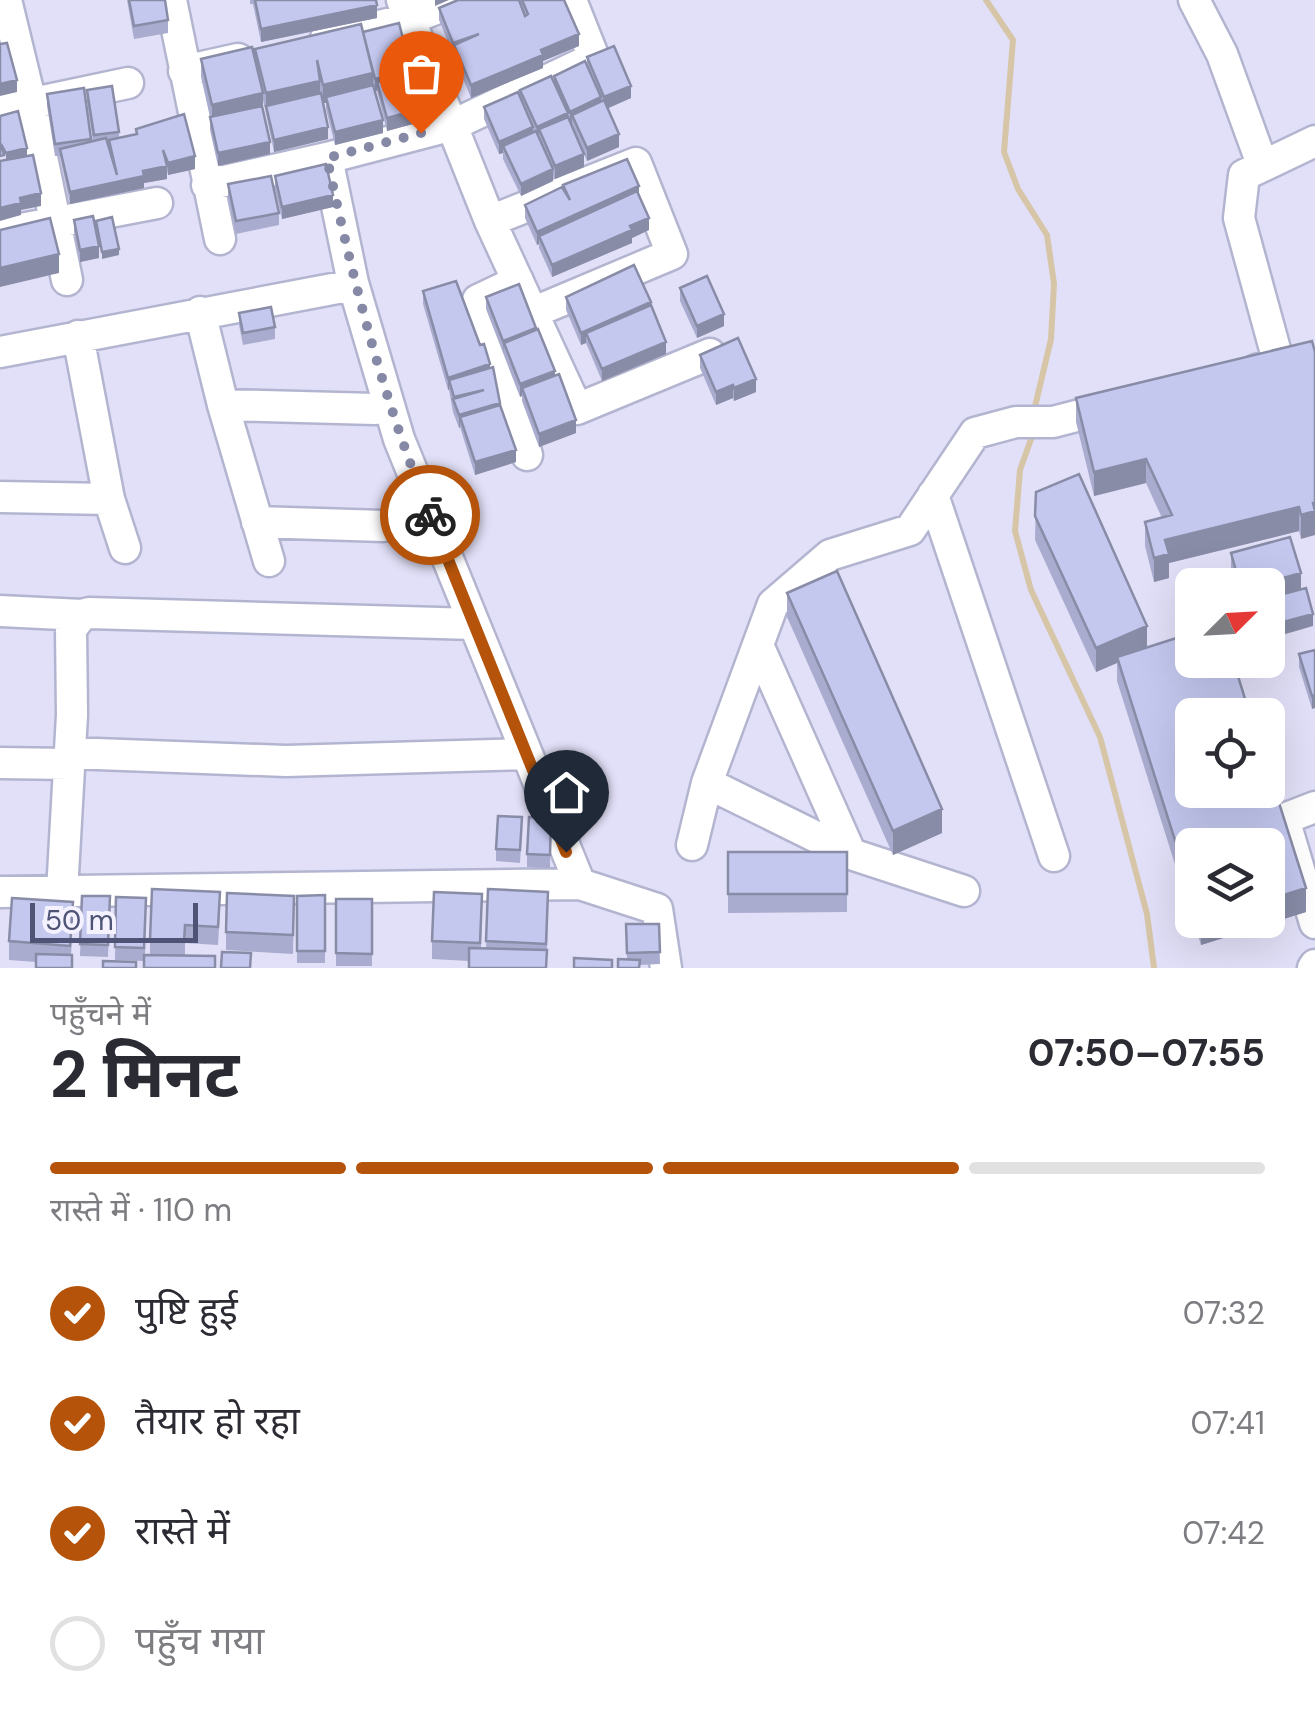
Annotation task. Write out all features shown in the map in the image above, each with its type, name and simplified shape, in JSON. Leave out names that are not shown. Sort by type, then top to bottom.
[{"type":"street","points":[[6,0],[32,103],[68,280]]},
{"type":"street","points":[[171,0],[220,239]]},
{"type":"street","points":[[297,45],[406,10],[458,0]]},
{"type":"street","points":[[207,185],[452,124],[594,58],[571,0]]},
{"type":"street","points":[[1194,0],[1222,54],[1262,164]]},
{"type":"street","points":[[406,10],[490,221],[577,409],[710,354]]},
{"type":"street","points":[[184,71],[259,54]]},
{"type":"street","points":[[0,110],[128,83]]},
{"type":"street","points":[[1223,378],[1279,364],[1239,218],[1244,175],[1315,142]]},
{"type":"street","points":[[327,158],[353,282],[400,439],[580,884]]},
{"type":"street","points":[[490,221],[636,163],[672,254],[532,312]]},
{"type":"street","points":[[0,232],[157,203]]},
{"type":"street","points":[[518,281],[478,300],[527,454]]},
{"type":"street","points":[[0,352],[343,287]]},
{"type":"street","points":[[200,312],[269,561]]},
{"type":"street","points":[[78,336],[109,499],[126,548]]},
{"type":"street","points":[[692,845],[707,783],[773,604],[830,555],[910,530],[974,433],[1016,422],[1053,422],[1147,398]]},
{"type":"street","points":[[223,405],[375,409]]},
{"type":"street","points":[[933,495],[1054,856]]},
{"type":"street","points":[[0,497],[109,499]]},
{"type":"street","points":[[258,522],[383,526]]},
{"type":"street","points":[[0,611],[474,624]]},
{"type":"street","points":[[62,892],[72,629],[82,615]]},
{"type":"street","points":[[758,645],[851,854]]},
{"type":"street","points":[[0,763],[527,754]]},
{"type":"street","points":[[707,783],[851,854],[964,891]]},
{"type":"street","points":[[1315,807],[1284,819],[1315,923]]},
{"type":"street","points":[[0,892],[580,884],[657,909],[666,968]]},
{"type":"shaded area","points":[[0,0],[1315,0],[1315,968],[0,968]]},
{"type":"building","points":[[129,0],[165,0],[168,20],[134,26]]},
{"type":"building","points":[[255,0],[376,0],[377,5],[261,29]]},
{"type":"building","points":[[458,0],[519,0],[525,16],[528,14],[522,0],[564,0],[579,34],[541,50],[543,55],[471,85],[454,45],[479,34],[453,43],[439,8]]},
{"type":"building","points":[[399,23],[411,70],[375,79],[363,32]]},
{"type":"building","points":[[361,24],[373,73],[323,85],[317,60],[320,81],[266,93],[255,49]]},
{"type":"building","points":[[7,43],[17,80],[0,84],[0,44]]},
{"type":"building","points":[[614,46],[631,86],[604,97],[587,57]]},
{"type":"building","points":[[252,47],[263,93],[212,105],[201,59]]},
{"type":"building","points":[[585,61],[601,97],[570,112],[554,76]]},
{"type":"building","points":[[415,72],[424,108],[387,118],[377,82]]},
{"type":"building","points":[[551,76],[568,113],[537,127],[520,90]]},
{"type":"building","points":[[373,85],[383,120],[335,132],[326,97]]},
{"type":"building","points":[[112,86],[119,132],[94,135],[87,90]]},
{"type":"building","points":[[84,88],[91,139],[55,144],[47,94]]},
{"type":"building","points":[[518,92],[533,127],[499,142],[484,107]]},
{"type":"building","points":[[321,93],[328,127],[274,140],[266,106]]},
{"type":"building","points":[[604,100],[619,134],[587,148],[572,115]]},
{"type":"building","points":[[262,106],[270,142],[218,153],[210,117]]},
{"type":"building","points":[[18,111],[27,148],[6,153],[1,144],[4,155],[0,156],[0,116]]},
{"type":"building","points":[[184,114],[195,156],[168,163],[163,150],[167,166],[143,171],[144,176],[70,192],[60,149],[106,138],[117,175],[109,140],[137,134],[136,129]]},
{"type":"building","points":[[568,117],[584,154],[555,166],[539,129]]},
{"type":"building","points":[[536,131],[553,169],[521,184],[503,146]]},
{"type":"building","points":[[33,155],[41,193],[0,208],[0,161]]},
{"type":"building","points":[[627,159],[639,186],[537,232],[525,205],[562,187],[570,200],[563,185]]},
{"type":"building","points":[[326,164],[333,195],[282,207],[275,176]]},
{"type":"building","points":[[271,176],[279,213],[236,221],[228,184]]},
{"type":"building","points":[[637,191],[649,218],[630,226],[632,230],[552,265],[539,236]]},
{"type":"building","points":[[93,216],[99,246],[80,250],[74,220]]},
{"type":"building","points":[[112,217],[119,249],[102,252],[96,221]]},
{"type":"building","points":[[50,218],[59,254],[0,268],[0,230]]},
{"type":"building","points":[[634,265],[651,302],[581,333],[566,297]]},
{"type":"building","points":[[707,276],[724,314],[697,326],[680,288]]},
{"type":"building","points":[[456,281],[490,364],[448,378],[423,291]]},
{"type":"building","points":[[519,284],[536,328],[503,341],[486,297]]},
{"type":"building","points":[[651,305],[666,342],[602,369],[586,333]]},
{"type":"building","points":[[271,307],[275,327],[243,333],[239,313]]},
{"type":"building","points":[[538,329],[555,371],[520,384],[504,343]]},
{"type":"building","points":[[738,338],[756,379],[716,392],[700,355]]},
{"type":"building","points":[[1312,341],[1315,511],[1301,515],[1299,507],[1165,540],[1169,554],[1154,558],[1145,522],[1172,515],[1146,459],[1094,472],[1076,398]]},
{"type":"building","points":[[493,367],[500,403],[459,415],[453,399],[484,390],[454,397],[449,380]]},
{"type":"building","points":[[559,374],[576,420],[539,434],[522,388]]},
{"type":"building","points":[[500,405],[516,450],[475,462],[460,417]]},
{"type":"building","points":[[1079,474],[1147,626],[1096,648],[1035,516],[1036,492]]},
{"type":"building","points":[[1290,537],[1301,573],[1285,577],[1285,568],[1235,568],[1231,553]]},
{"type":"building","points":[[837,571],[942,809],[893,831],[787,593]]},
{"type":"building","points":[[1306,588],[1313,614],[1285,621],[1285,594]]},
{"type":"building","points":[[1175,638],[1175,678],[1239,678],[1245,698],[1175,698],[1175,808],[1281,808],[1306,888],[1285,895],[1285,828],[1175,828],[1175,840],[1117,657]]},
{"type":"building","points":[[1315,650],[1315,695],[1312,696],[1299,654]]},
{"type":"building","points":[[498,816],[522,817],[520,850],[496,849]]},
{"type":"building","points":[[529,817],[551,819],[550,855],[527,854]]},
{"type":"building","points":[[728,852],[847,852],[847,894],[728,894]]},
{"type":"building","points":[[152,889],[220,892],[218,927],[185,925],[184,942],[150,940]]},
{"type":"building","points":[[488,889],[548,892],[546,944],[486,941]]},
{"type":"building","points":[[434,892],[482,894],[480,943],[432,941]]},
{"type":"building","points":[[227,893],[294,896],[293,935],[226,932]]},
{"type":"building","points":[[325,895],[325,951],[297,951],[297,896]]},
{"type":"building","points":[[82,896],[110,896],[108,945],[80,944]]},
{"type":"building","points":[[116,897],[146,898],[144,948],[115,947]]},
{"type":"building","points":[[12,898],[73,902],[70,946],[9,941]]},
{"type":"building","points":[[336,899],[372,899],[372,954],[336,953]]},
{"type":"building","points":[[626,924],[659,924],[660,952],[627,953]]},
{"type":"building","points":[[469,948],[547,950],[546,968],[469,968]]},
{"type":"building","points":[[222,952],[251,953],[250,968],[221,968]]},
{"type":"building","points":[[36,954],[72,955],[72,968],[36,968]]},
{"type":"building","points":[[144,955],[215,956],[215,968],[144,968]]},
{"type":"building","points":[[574,958],[612,960],[612,968],[574,968]]},
{"type":"building","points":[[618,959],[640,960],[639,968],[618,968]]},
{"type":"building","points":[[103,961],[136,962],[136,968],[103,968]]},
{"type":"waterway","points":[[986,0],[1013,40],[1004,152],[1018,189],[1047,235],[1054,284],[1051,339],[1034,411]]},
{"type":"waterway","points":[[1034,431],[1020,470],[1015,531],[1031,590],[1100,737],[1147,914],[1154,968]]},
{"type":"way so far","points":[[421,133],[327,158],[353,282],[400,439],[430,515]]},
{"type":"route","points":[[430,515],[566,852]]}]
